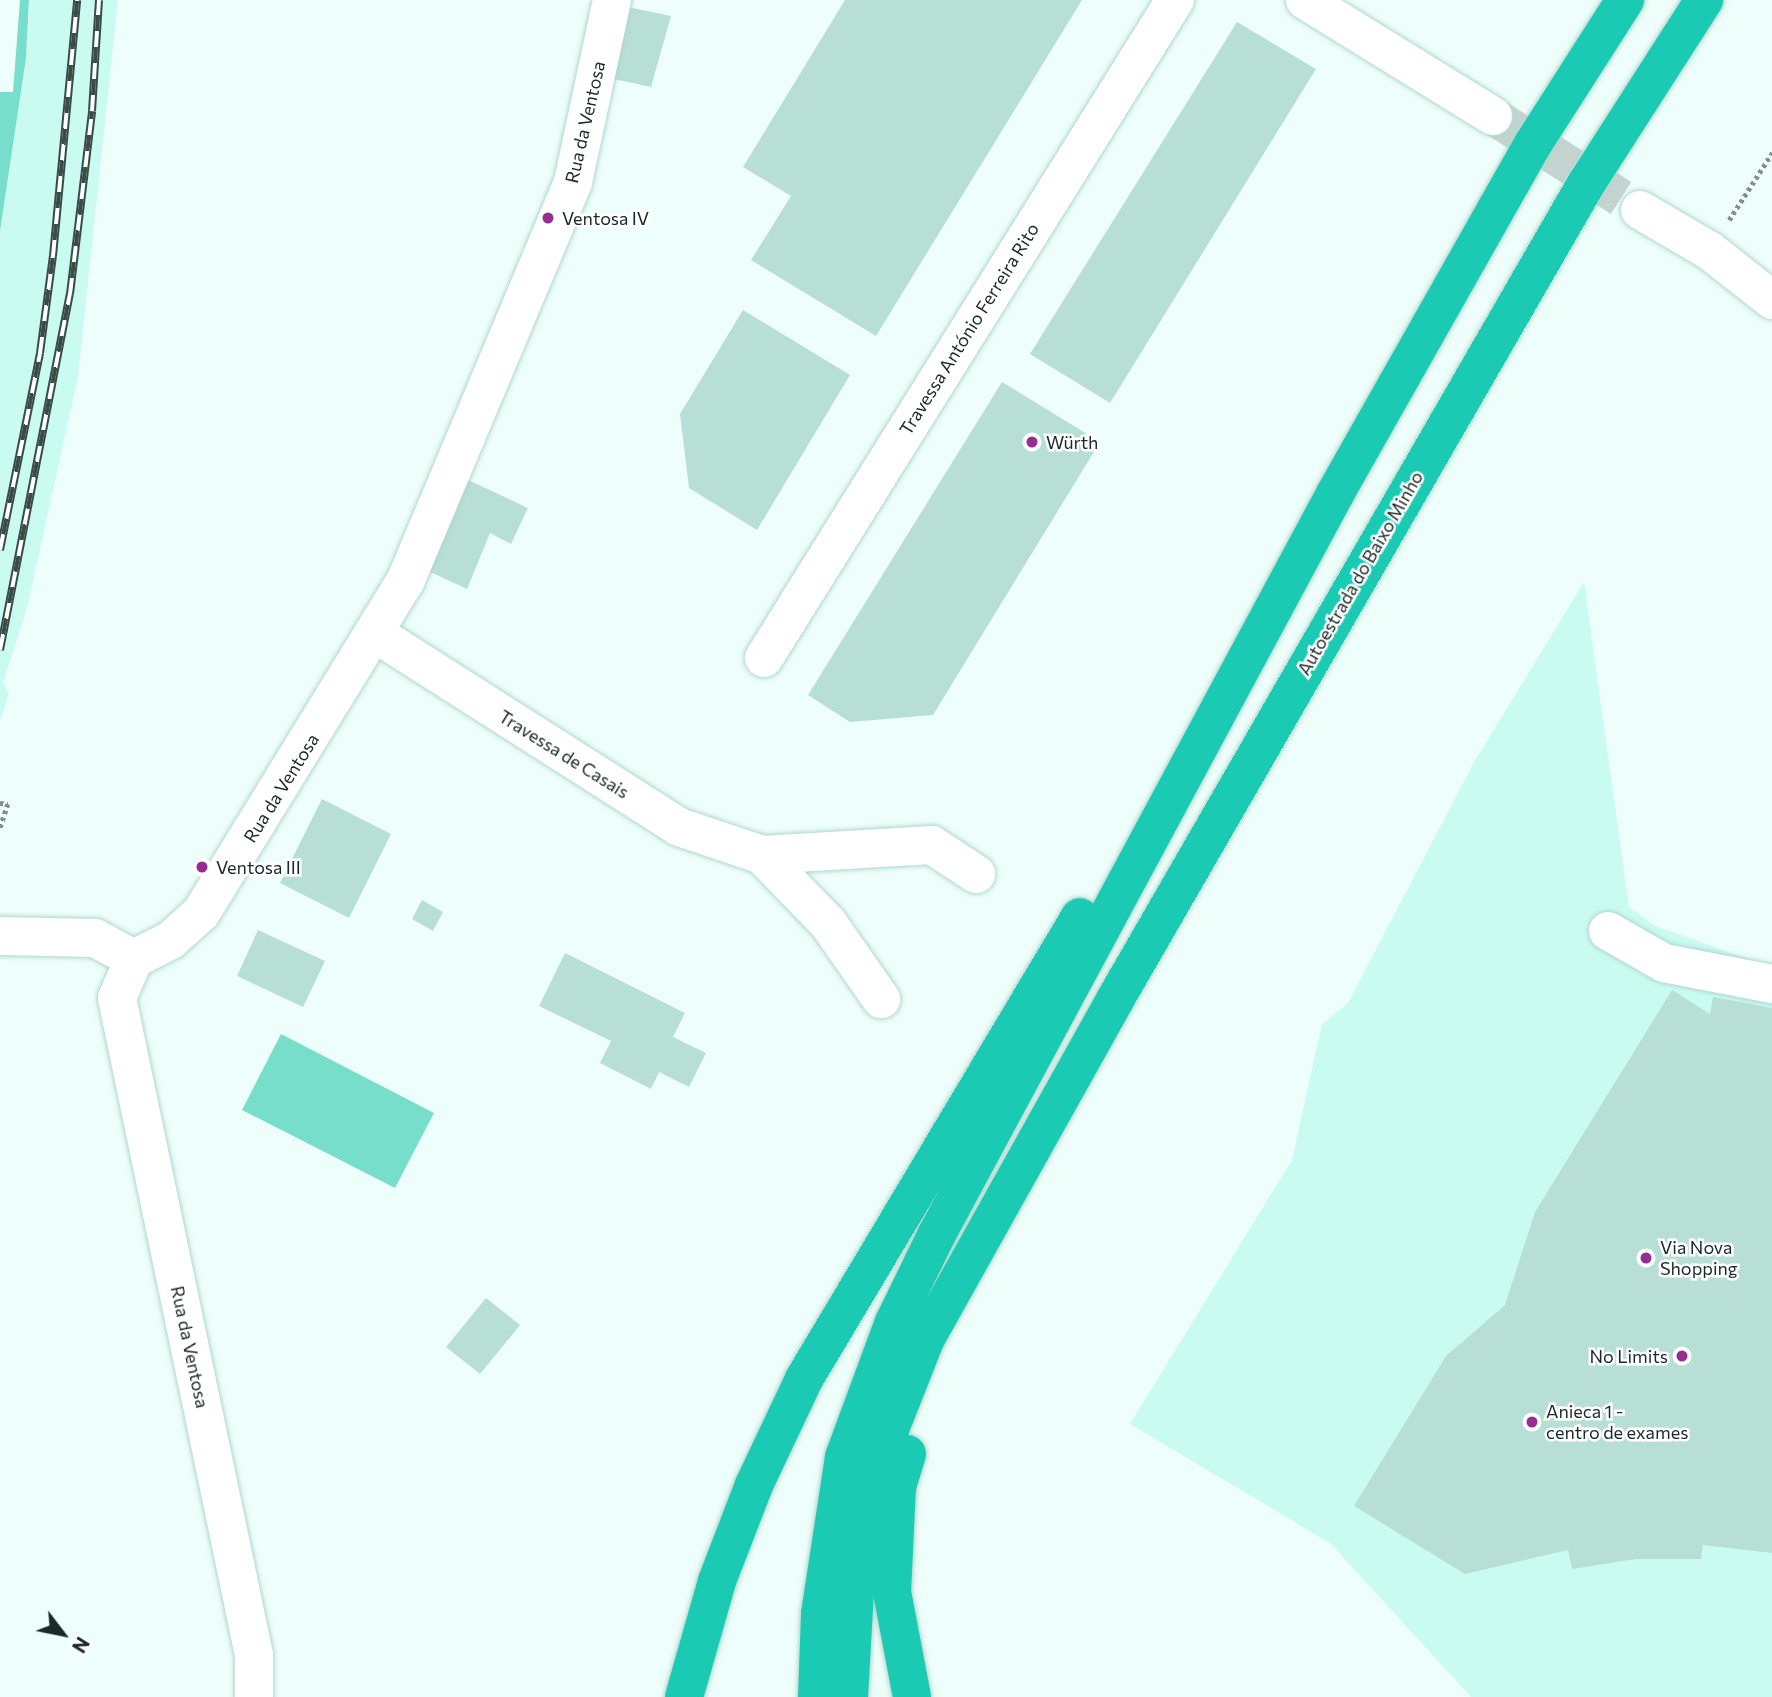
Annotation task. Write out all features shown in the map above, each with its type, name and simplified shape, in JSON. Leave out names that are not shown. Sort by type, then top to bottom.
[{"type":"highway","points":[[817,1697],[820,1614],[844,1457],[894,1322],[937,1234],[1336,492],[1533,145],[1625,0]]},
{"type":"highway","name":"Autoestrada do Baixo Minho","points":[[1031,1155],[1116,998],[1579,195],[1704,0]]},
{"type":"highway","points":[[684,1697],[717,1581],[754,1485],[804,1379],[1336,492]]},
{"type":"highway","points":[[849,1697],[857,1556],[879,1457],[925,1340],[1031,1155]]},
{"type":"highway","points":[[912,1697],[892,1592],[897,1486],[938,1349],[1031,1155]]},
{"type":"street","name":"Rua da Ventosa","points":[[254,1697],[254,1655],[117,998],[134,959],[171,940],[201,913],[376,634],[405,582],[573,182],[612,0]]},
{"type":"street","name":"Travessa António Ferreira Rito","points":[[764,658],[1175,0]]},
{"type":"street","points":[[1305,0],[1493,116]]},
{"type":"street","points":[[1640,210],[1710,251],[1772,300]]},
{"type":"street","name":"Travessa de Casais","points":[[376,634],[679,827],[762,855],[932,845],[976,874]]},
{"type":"street","name":"Travessa de Casais","points":[[762,855],[828,923],[881,999]]},
{"type":"street","points":[[1608,931],[1664,963],[1772,984]]},
{"type":"street","points":[[0,936],[95,938],[134,959]]},
{"type":"path","points":[[1710,251],[1772,153]]},
{"type":"path","points":[[0,803],[8,804],[0,829]]},
{"type":"shaded area","points":[[30,0],[118,0],[78,377],[27,608],[3,683],[9,693],[0,721],[0,231],[26,58]]},
{"type":"shaded area","points":[[1584,582],[1629,907],[1655,926],[1772,967],[1772,1697],[1471,1697],[1330,1543],[1130,1424],[1292,1160],[1322,1024],[1348,1003],[1473,764]]},
{"type":"green space","points":[[20,0],[29,0],[26,58],[0,231],[0,92],[13,92]]},
{"type":"green space","points":[[281,1034],[434,1113],[395,1188],[242,1110]]},
{"type":"building","points":[[845,0],[1082,0],[876,336],[751,260],[791,196],[743,167]]},
{"type":"building","points":[[618,5],[671,16],[651,87],[604,77]]},
{"type":"building","points":[[1237,22],[1316,69],[1110,403],[1030,354]]},
{"type":"building","points":[[743,310],[850,375],[757,530],[689,488],[680,414]]},
{"type":"building","points":[[1002,382],[1100,442],[933,715],[850,722],[808,695]]},
{"type":"building","points":[[464,478],[528,508],[511,544],[490,533],[467,589],[426,570]]},
{"type":"building","points":[[322,799],[391,834],[349,918],[280,883]]},
{"type":"building","points":[[422,900],[443,912],[433,931],[412,919]]},
{"type":"building","points":[[258,930],[325,961],[303,1007],[237,976]]},
{"type":"building","points":[[565,953],[685,1013],[673,1037],[706,1053],[689,1087],[659,1072],[651,1089],[600,1063],[611,1041],[539,1006]]},
{"type":"building","name":"Via Nova Shopping","points":[[1672,990],[1710,1014],[1713,997],[1772,1008],[1772,1553],[1703,1545],[1701,1559],[1636,1559],[1572,1569],[1568,1550],[1465,1574],[1354,1506],[1446,1356],[1505,1305],[1535,1212]]},
{"type":"building","points":[[486,1298],[520,1325],[480,1374],[446,1347]]},
{"type":"tunnel","points":[[1493,116],[1640,210]]},
{"type":"railway","points":[[0,550],[40,353],[53,256],[77,0]]},
{"type":"railway","points":[[0,650],[70,294],[92,111],[99,0]]},
{"type":"place","name":"Ventosa IV","points":[[548,218]]},
{"type":"place","name":"Würth","points":[[1032,442]]},
{"type":"place","name":"Ventosa III","points":[[202,867]]},
{"type":"place","name":"Via Nova Shopping","points":[[1646,1258]]},
{"type":"place","name":"No Limits","points":[[1682,1356]]},
{"type":"place","name":"Anieca 1 - centro de exames","points":[[1532,1422]]}]
